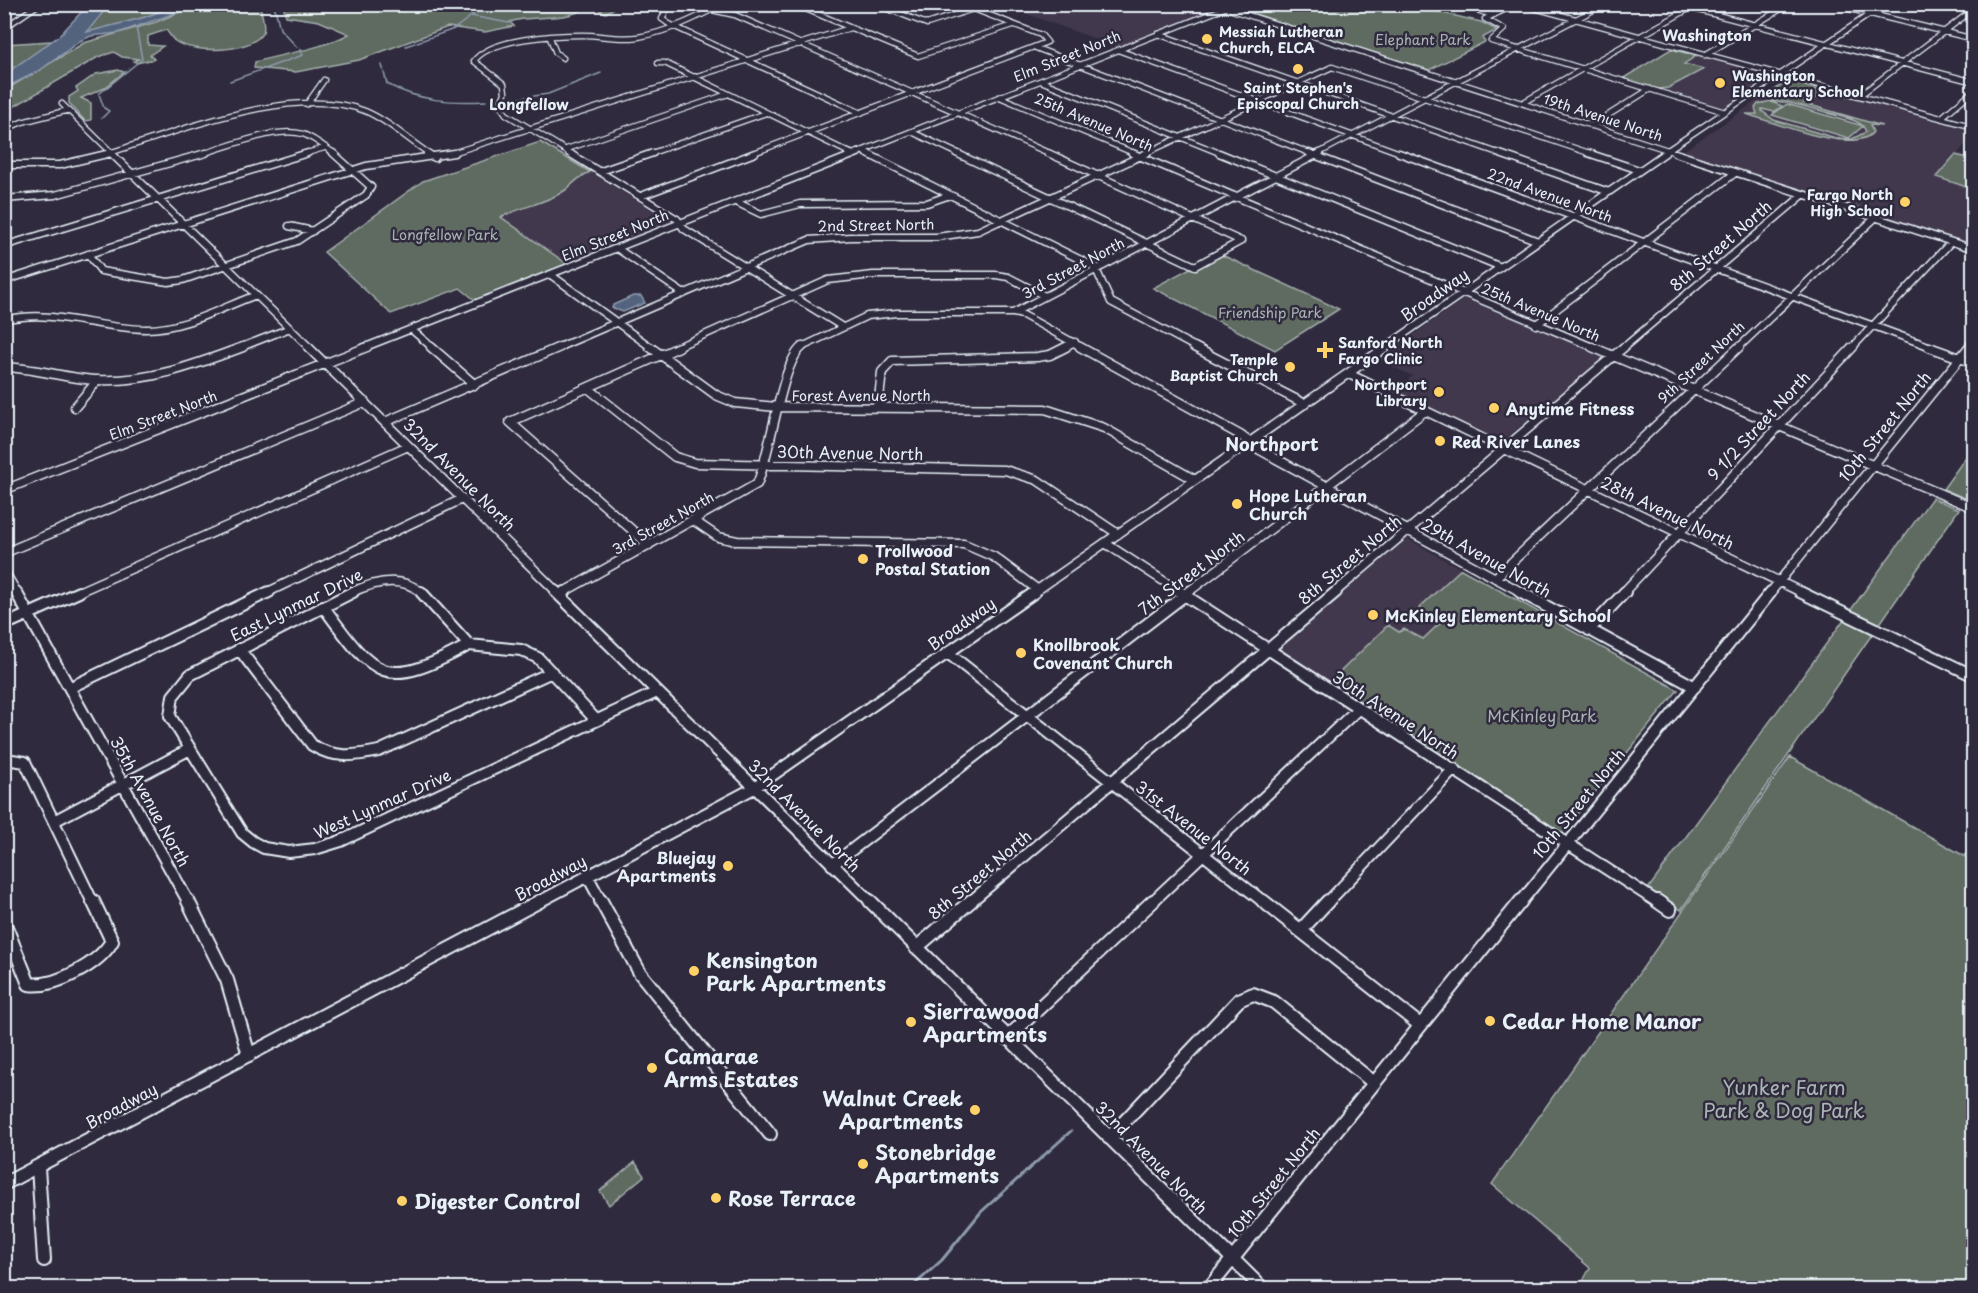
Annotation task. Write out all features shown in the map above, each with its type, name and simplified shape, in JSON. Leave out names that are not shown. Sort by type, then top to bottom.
[{"type":"street","points":[[4,28],[39,4]]},
{"type":"street","points":[[669,4],[662,19],[674,26],[861,113]]},
{"type":"street","points":[[723,4],[674,26],[628,38],[569,35],[487,48],[474,58],[474,61],[504,84],[505,93],[501,110],[641,196],[677,219],[684,229],[841,326]]},
{"type":"street","points":[[794,4],[918,56],[1013,25]]},
{"type":"street","points":[[875,4],[927,24],[973,9]]},
{"type":"street","points":[[641,196],[1047,42],[1045,37],[961,4]]},
{"type":"street","name":"Elm Street North","points":[[4,490],[327,365],[1235,4]]},
{"type":"street","points":[[1457,4],[1493,15]]},
{"type":"street","points":[[1725,112],[1491,41],[1504,29],[1484,21],[1518,4],[1974,127]]},
{"type":"street","name":"3rd Street North","points":[[560,595],[757,484],[765,466],[777,407],[790,361],[795,352],[807,342],[867,316],[897,313],[1013,313],[1605,4]]},
{"type":"street","points":[[1675,4],[1974,82]]},
{"type":"street","points":[[1522,103],[1697,4]]},
{"type":"street","points":[[1705,55],[1790,4]]},
{"type":"street","points":[[1830,4],[1974,39]]},
{"type":"street","name":"Broadway","points":[[4,1184],[754,788],[1639,170],[1885,4]]},
{"type":"street","name":"19th Avenue North","points":[[1226,8],[1974,249]]},
{"type":"street","points":[[1859,96],[1974,9]]},
{"type":"street","points":[[712,10],[735,15],[912,94],[949,113],[957,114],[1240,241],[1195,266],[912,132]]},
{"type":"street","points":[[4,281],[353,170],[435,158],[850,28]]},
{"type":"street","points":[[1158,34],[1609,192]]},
{"type":"street","points":[[550,38],[556,53],[563,58]]},
{"type":"street","points":[[1036,48],[1538,241]]},
{"type":"street","name":"22nd Avenue North","points":[[1119,50],[1974,363]]},
{"type":"street","points":[[658,63],[692,76],[853,155]]},
{"type":"street","name":"2nd Street North","points":[[385,422],[809,240],[952,237],[978,231],[1332,67],[1424,98]]},
{"type":"street","points":[[307,104],[324,80]]},
{"type":"street","points":[[1041,81],[1501,267]]},
{"type":"street","points":[[1591,126],[1650,89]]},
{"type":"street","points":[[1941,118],[1974,90]]},
{"type":"street","points":[[564,150],[728,94]]},
{"type":"street","name":"25th Avenue North","points":[[1000,97],[1692,391],[1974,508]]},
{"type":"street","points":[[1424,98],[1639,170]]},
{"type":"street","name":"32nd Avenue North","points":[[62,104],[1262,1288]]},
{"type":"street","points":[[4,165],[63,164],[241,115],[307,104],[340,106],[365,111],[435,158]]},
{"type":"street","points":[[4,130],[22,122],[69,110]]},
{"type":"street","points":[[601,171],[766,113]]},
{"type":"street","points":[[4,199],[55,195],[134,175],[272,134],[301,134],[324,148],[369,183],[370,190],[297,241],[183,280],[168,282],[102,271],[88,254]]},
{"type":"street","points":[[4,246],[324,148]]},
{"type":"street","points":[[862,151],[1097,269],[1111,302],[1119,308],[1305,404]]},
{"type":"street","points":[[1536,325],[1735,173]]},
{"type":"street","points":[[736,202],[761,214],[800,204],[927,203],[950,195]]},
{"type":"street","name":"8th Street North","points":[[916,948],[1266,648],[1803,195]]},
{"type":"street","name":"9th Street North","points":[[1495,578],[1875,218]]},
{"type":"street","points":[[289,226],[313,231]]},
{"type":"street","name":"9 1/2 Street North","points":[[1590,630],[1950,242]]},
{"type":"street","points":[[618,249],[684,294]]},
{"type":"street","points":[[649,545],[510,422],[792,296],[842,277],[959,273],[1008,277],[1045,296]]},
{"type":"street","name":"Forest Avenue North","points":[[551,275],[658,356],[725,400],[777,407],[1045,409],[1064,412],[1092,422],[1195,480]]},
{"type":"street","points":[[4,320],[24,314],[42,313],[128,327],[160,328],[256,295]]},
{"type":"street","name":"29th Avenue North","points":[[1013,313],[1023,315],[1075,342],[1327,486],[1695,687]]},
{"type":"street","points":[[4,367],[98,380],[162,373],[290,328]]},
{"type":"street","points":[[412,330],[475,385]]},
{"type":"street","name":"10th Street North","points":[[1209,1288],[1974,340]]},
{"type":"street","points":[[878,407],[882,372],[892,361],[1037,357],[1050,355],[1075,342]]},
{"type":"street","name":"28th Avenue North","points":[[1349,374],[1974,676]]},
{"type":"street","points":[[75,407],[98,380]]},
{"type":"street","name":"30th Avenue North","points":[[588,388],[665,451],[682,461],[765,466],[1005,470],[1037,480],[1118,534]]},
{"type":"street","points":[[4,553],[365,402]]},
{"type":"street","name":"7th Street North","points":[[832,865],[1425,411]]},
{"type":"street","points":[[4,625],[408,446]]},
{"type":"street","points":[[71,687],[462,499]]},
{"type":"street","points":[[693,520],[718,537],[737,541],[964,544],[977,547],[994,557],[1038,590]]},
{"type":"street","name":"30th Avenue North","points":[[1105,543],[1670,910]]},
{"type":"street","name":"35th Avenue North","points":[[4,571],[71,687],[202,926],[227,980],[249,1055]]},
{"type":"street","name":"East Lynmar Drive","points":[[190,749],[170,716],[173,696],[190,675],[366,585],[379,582],[414,585],[469,645]]},
{"type":"street","points":[[323,606],[366,661],[376,669],[408,671],[442,659],[469,645],[521,650],[538,658],[596,720]]},
{"type":"street","points":[[239,649],[312,745],[323,752],[350,757],[398,743],[552,672]]},
{"type":"street","name":"31st Avenue North","points":[[948,653],[1420,1025]]},
{"type":"street","name":"West Lynmar Drive","points":[[190,749],[242,833],[251,843],[282,853],[301,853],[341,841],[657,693]]},
{"type":"street","points":[[1007,1038],[1359,708]]},
{"type":"street","points":[[54,821],[190,749]]},
{"type":"street","points":[[4,764],[12,760],[25,762],[112,941],[108,950],[100,958],[43,986],[36,987],[29,984],[4,922]]},
{"type":"street","points":[[1301,930],[1454,770]]},
{"type":"street","points":[[587,875],[640,973],[770,1134]]},
{"type":"street","points":[[1109,1138],[1239,1000],[1250,994],[1262,994],[1274,1002],[1374,1083]]},
{"type":"street","points":[[38,1167],[44,1260]]},
{"type":"shaded area","points":[[1002,4],[1225,5],[1118,47]]},
{"type":"shaded area","name":"Washington Elementary School","points":[[1698,55],[1773,77],[1726,109],[1658,89],[1668,88],[1703,70],[1684,64]]},
{"type":"shaded area","name":"Fargo North High School","points":[[1787,80],[1973,131],[1973,135],[1958,153],[1973,158],[1973,245],[1682,152]]},
{"type":"shaded area","points":[[590,172],[671,222],[567,264],[500,217],[558,195],[569,187],[573,180]]},
{"type":"shaded area","points":[[1465,298],[1601,354],[1605,358],[1500,443],[1393,391],[1413,376],[1378,360]]},
{"type":"shaded area","name":"McKinley Elementary School","points":[[1406,538],[1461,569],[1419,608],[1442,622],[1423,640],[1404,629],[1400,632],[1388,626],[1329,683],[1279,650],[1283,642]]},
{"type":"green space","points":[[283,4],[619,5],[606,13],[589,5],[572,14],[519,20],[510,22],[514,26],[485,32],[448,27],[359,60],[296,72],[254,68],[255,62],[315,47],[349,34],[319,21],[286,16]]},
{"type":"green space","points":[[109,5],[178,5],[142,18],[85,33]]},
{"type":"green space","points":[[212,5],[260,5],[264,23],[263,32],[257,39],[235,48],[208,49],[183,45],[174,40],[166,30],[148,36],[148,45],[163,46],[150,55],[154,59],[137,63],[134,61],[138,59],[122,57],[114,52],[98,57],[5,112],[5,90],[84,43],[156,22],[187,9]]},
{"type":"green space","name":"Elephant Park","points":[[1250,5],[1318,5],[1430,10],[1481,22],[1497,30],[1482,38],[1485,42],[1429,70],[1239,9]]},
{"type":"green space","points":[[53,41],[5,74],[5,44]]},
{"type":"green space","points":[[1671,49],[1696,56],[1684,64],[1704,69],[1668,88],[1658,89],[1622,79]]},
{"type":"green space","points":[[118,70],[124,72],[105,88],[81,98],[91,103],[91,120],[85,121],[69,103],[69,97],[78,91],[76,88],[96,74]]},
{"type":"green space","points":[[1787,81],[1826,92],[1808,103],[1803,103],[1882,126],[1870,125],[1873,132],[1863,138],[1849,140],[1831,139],[1746,114],[1757,114],[1755,108],[1758,104],[1781,99],[1768,95]],"holes":[[[1771,102],[1787,102],[1853,119],[1827,113],[1856,121],[1866,132],[1852,139],[1836,138],[1774,120],[1762,111],[1762,109],[1774,112],[1782,106]]]},
{"type":"green space","points":[[1787,104],[1863,126],[1849,138],[1772,115]]},
{"type":"green space","name":"Longfellow Park","points":[[540,142],[590,172],[559,194],[501,217],[567,264],[475,300],[460,288],[391,314],[324,252],[423,181]]},
{"type":"green space","points":[[1955,155],[1973,159],[1973,189],[1936,177]]},
{"type":"green space","name":"Friendship Park","points":[[1222,255],[1339,309],[1275,350],[1153,288],[1192,267],[1196,269]]},
{"type":"green space","points":[[1973,447],[1973,489],[1965,498],[1943,489]]},
{"type":"green space","points":[[1932,498],[1959,509],[1879,625],[1850,611]]},
{"type":"green space","name":"McKinley Park","points":[[1461,569],[1678,690],[1562,833],[1329,683],[1388,625],[1399,632],[1404,629],[1423,639],[1441,622],[1419,608]]},
{"type":"green space","points":[[1845,618],[1873,633],[1681,910],[1648,889]]},
{"type":"green space","name":"Yunker Farm Park & Dog Park","points":[[1790,757],[1973,861],[1973,1288],[1579,1288],[1590,1268],[1492,1184]]},
{"type":"green space","points":[[635,1162],[644,1176],[609,1205],[600,1191]]},
{"type":"water","points":[[88,5],[109,5],[87,32],[142,18],[178,5],[212,5],[187,9],[118,33],[91,36],[80,41],[39,71],[5,88],[5,74],[59,36]]},
{"type":"water","points":[[633,296],[641,296],[645,303],[623,312],[612,308],[613,305]]},
{"type":"waterway","points":[[274,4],[280,29],[297,47]]},
{"type":"waterway","points":[[471,16],[474,14],[465,10],[475,4]]},
{"type":"waterway","points":[[406,46],[454,29],[471,16]]},
{"type":"waterway","points":[[471,16],[509,23]]},
{"type":"waterway","points":[[102,118],[109,111],[104,108],[99,94],[142,59],[136,27]]},
{"type":"waterway","points":[[230,81],[303,55],[300,49]]},
{"type":"waterway","points":[[382,65],[387,84],[399,90],[435,100],[486,101]]},
{"type":"waterway","points":[[520,98],[548,94],[601,73]]},
{"type":"waterway","points":[[911,1288],[942,1260],[981,1212],[1071,1131]]},
{"type":"waterway","points":[[862,1288],[876,1284],[886,1288]]},
{"type":"place","name":"Messiah Lutheran Church, ELCA","points":[[1207,39]]},
{"type":"place","name":"Saint Stephen's Episcopal Church","points":[[1298,69]]},
{"type":"place","name":"Washington Elementary School","points":[[1720,83]]},
{"type":"place","name":"Fargo North High School","points":[[1905,202]]},
{"type":"place","name":"Sanford North Fargo Clinic","points":[[1325,350]]},
{"type":"place","name":"Temple Baptist Church","points":[[1290,367]]},
{"type":"place","name":"Northport Library","points":[[1439,392]]},
{"type":"place","name":"Anytime Fitness","points":[[1494,408]]},
{"type":"place","name":"Red River Lanes","points":[[1440,441]]},
{"type":"place","name":"Hope Lutheran Church","points":[[1237,504]]},
{"type":"place","name":"Trollwood Postal Station","points":[[863,559]]},
{"type":"place","name":"McKinley Elementary School","points":[[1373,615]]},
{"type":"place","name":"Knollbrook Covenant Church","points":[[1021,653]]},
{"type":"place","name":"Bluejay Apartments","points":[[728,866]]},
{"type":"place","name":"Kensington Park Apartments","points":[[694,971]]},
{"type":"place","name":"Cedar Home Manor","points":[[1490,1021]]},
{"type":"place","name":"Sierrawood Apartments","points":[[911,1022]]},
{"type":"place","name":"Camarae Arms Estates","points":[[652,1068]]},
{"type":"place","name":"Walnut Creek Apartments","points":[[975,1110]]},
{"type":"place","name":"Stonebridge Apartments","points":[[863,1164]]},
{"type":"place","name":"Rose Terrace","points":[[716,1198]]},
{"type":"place","name":"Digester Control","points":[[402,1201]]},
{"type":"district","name":"Washington","points":[[1707,34]]},
{"type":"district","name":"Longfellow","points":[[529,103]]},
{"type":"district","name":"Northport","points":[[1272,443]]}]
